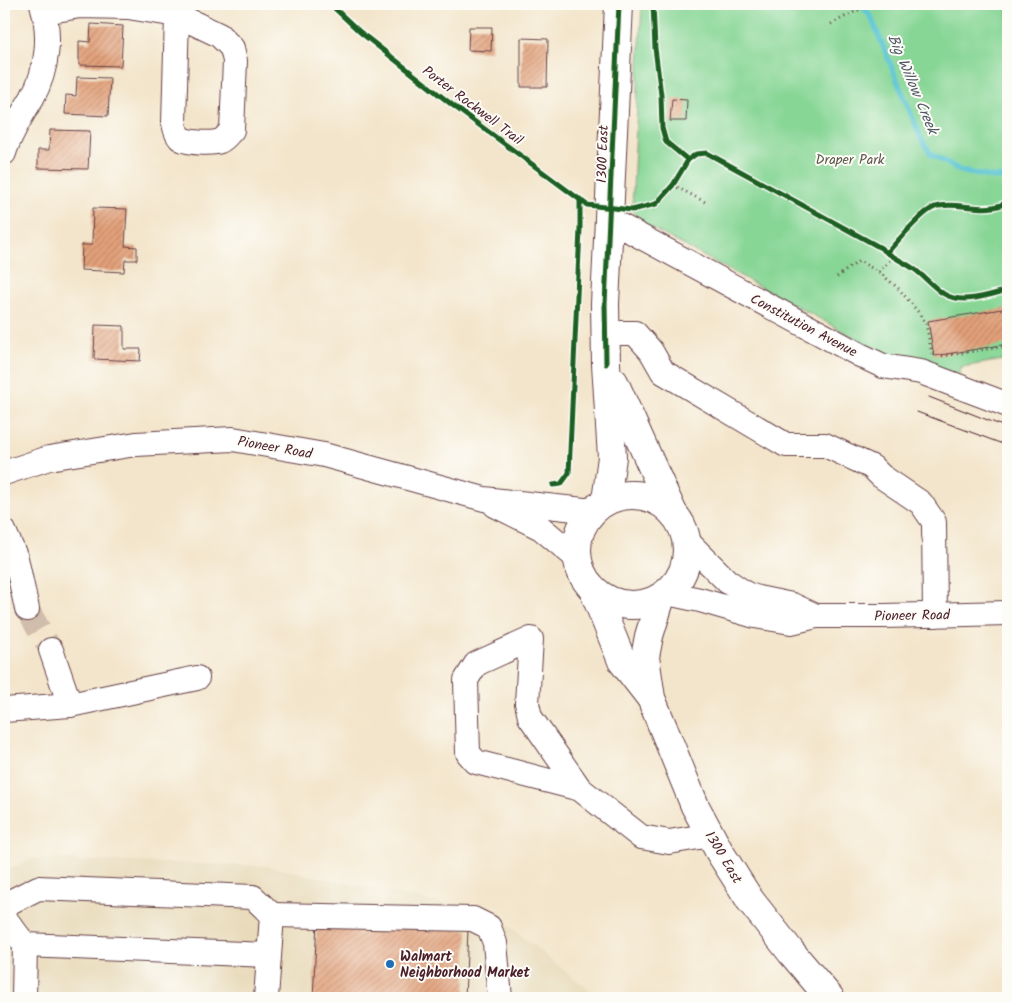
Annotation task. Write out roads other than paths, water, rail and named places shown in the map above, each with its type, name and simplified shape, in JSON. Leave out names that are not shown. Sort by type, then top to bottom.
[{"type":"main road","name":"1300 East","points":[[600,506],[612,457],[606,364],[605,304],[619,4]]},
{"type":"main road","name":"1300 East","points":[[606,364],[673,513]]},
{"type":"main road","points":[[630,495],[653,499],[673,513],[682,526],[686,540],[687,559],[680,578],[664,595],[638,605],[614,602],[593,589],[583,575],[578,559],[577,543],[582,528],[600,506],[630,495]]},
{"type":"main road","name":"1300 East","points":[[593,589],[622,661],[651,698]]},
{"type":"main road","name":"1300 East","points":[[664,595],[649,636],[645,657],[651,698],[695,806],[750,900],[790,952],[830,998]]},
{"type":"street","points":[[4,152],[42,74],[47,33],[43,8],[80,6],[128,7],[177,16],[219,35],[232,48],[235,62],[232,130],[226,137],[218,142],[186,142],[175,131],[177,16]]},
{"type":"street","name":"Constitution Avenue","points":[[610,220],[860,356],[883,366],[921,372],[1008,405]]},
{"type":"street","points":[[605,333],[636,333],[651,351],[663,372],[786,445],[825,445],[872,467],[881,476],[921,503],[934,522],[935,615]]},
{"type":"street","name":"Pioneer Road","points":[[4,473],[49,458],[136,444],[233,439],[324,455],[484,499],[541,528],[578,559]]},
{"type":"street","name":"Pioneer Road","points":[[484,499],[600,506]]},
{"type":"street","points":[[4,531],[16,558],[27,609]]},
{"type":"street","name":"Pioneer Road","points":[[686,540],[735,588],[758,598],[792,605],[816,616]]},
{"type":"street","name":"Pioneer Road","points":[[664,595],[772,620],[791,622],[816,616],[1008,613]]},
{"type":"street","points":[[580,789],[476,762],[468,753],[466,680],[476,664],[531,640],[528,703],[530,717],[580,789],[641,837],[669,842],[711,835]]},
{"type":"street","points":[[51,650],[70,705]]},
{"type":"street","points":[[4,710],[70,705],[197,678]]},
{"type":"street","points":[[4,905],[38,888],[253,898],[272,915],[473,919],[489,927],[495,943],[500,998]]},
{"type":"street","points":[[266,998],[272,915]]},
{"type":"street","points":[[4,917],[25,945],[24,998]]},
{"type":"street","points":[[25,945],[269,955]]},
{"type":"waterway","name":"Big Willow Creek","points":[[861,4],[871,17],[921,138],[931,154],[961,171],[995,178],[1008,177]]},
{"type":"tunnel","points":[[27,609],[51,650]]},
{"type":"tram line","points":[[929,397],[1008,428]]},
{"type":"tram line","points":[[917,412],[1008,446]]},
{"type":"place","name":"Walmart Neighborhood Market","points":[[390,964]]},
{"type":"park label","name":"Draper Park","points":[[850,159]]}]
